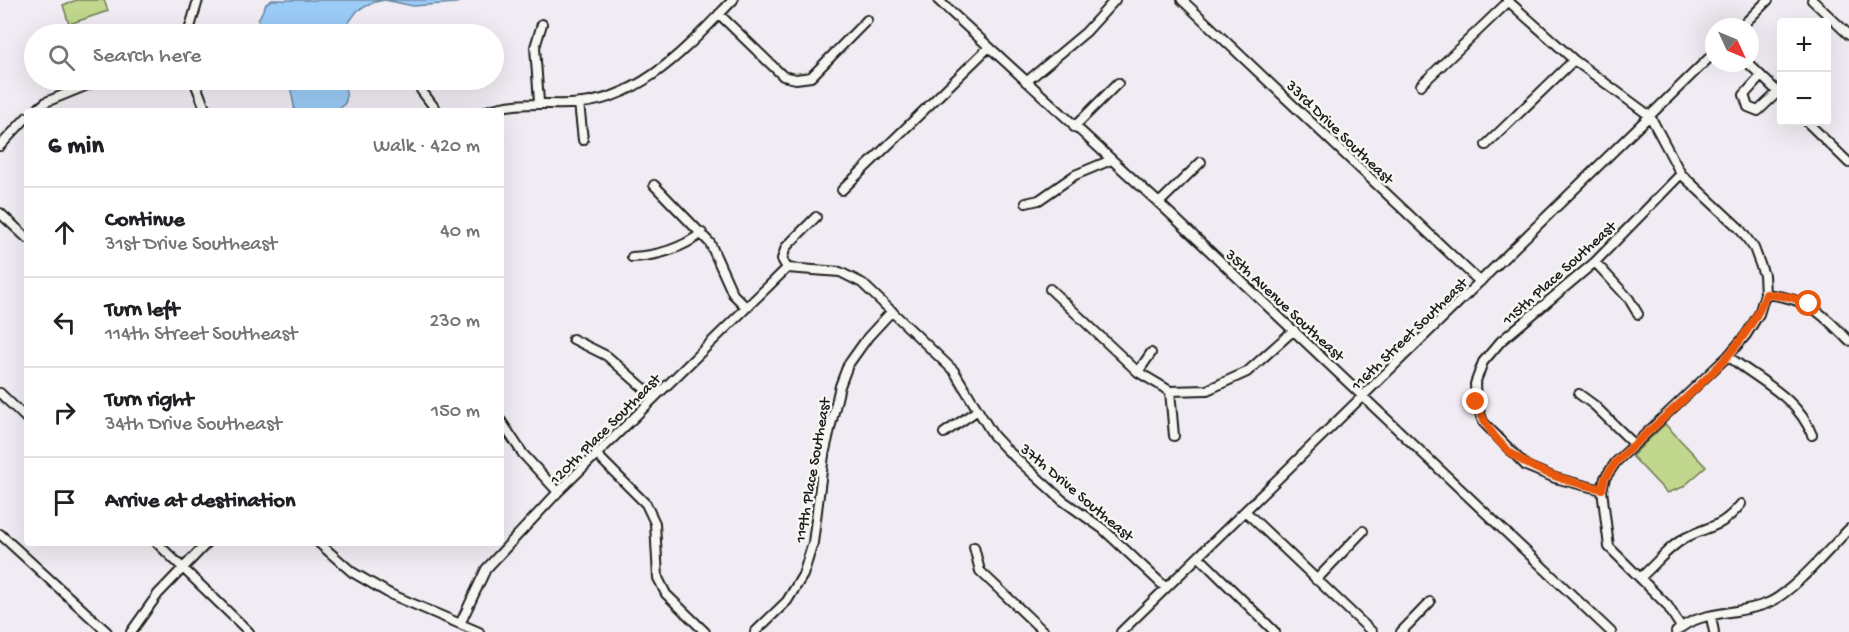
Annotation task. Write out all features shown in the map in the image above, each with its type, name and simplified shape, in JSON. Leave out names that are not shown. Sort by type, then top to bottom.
[{"type":"street","points":[[191,24],[198,0]]},
{"type":"street","points":[[504,108],[539,102],[600,101],[638,86],[669,64],[733,0]]},
{"type":"street","name":"35th Avenue Southeast","points":[[938,0],[1159,203],[1611,632]]},
{"type":"street","points":[[1026,82],[1086,32],[1115,0]]},
{"type":"street","name":"33rd Drive Southeast","points":[[1182,0],[1480,282]]},
{"type":"street","points":[[1750,18],[1768,0]]},
{"type":"street","points":[[1812,0],[1849,36]]},
{"type":"street","points":[[1421,85],[1508,1],[1574,60],[1650,116],[1681,174],[1739,228],[1754,248],[1764,275],[1766,294],[1759,314],[1728,356],[1634,444],[1605,478],[1602,489],[1609,547],[1667,605],[1678,629],[1711,617],[1743,612],[1770,603],[1790,587],[1849,529]]},
{"type":"street","points":[[719,14],[783,76],[796,79],[811,77],[867,20]]},
{"type":"street","points":[[539,102],[535,47],[542,24]]},
{"type":"street","points":[[842,190],[988,48]]},
{"type":"street","points":[[1486,145],[1574,60]]},
{"type":"street","name":"116th Street Southeast","points":[[1121,632],[1246,512],[1362,394],[1705,62]]},
{"type":"street","points":[[1757,72],[1777,91]]},
{"type":"street","points":[[1761,76],[1743,95],[1748,107],[1758,111],[1777,96]]},
{"type":"street","points":[[1074,127],[1118,83]]},
{"type":"street","points":[[39,108],[46,102],[75,90]]},
{"type":"street","points":[[198,90],[205,108]]},
{"type":"street","points":[[421,90],[435,108]]},
{"type":"street","points":[[579,103],[583,140]]},
{"type":"street","points":[[0,146],[24,120]]},
{"type":"street","points":[[1811,126],[1849,163]]},
{"type":"street","points":[[1026,204],[1039,200],[1075,175],[1111,160]]},
{"type":"street","points":[[1159,203],[1166,193],[1201,162]]},
{"type":"street","name":"115th Place Southeast","points":[[1602,489],[1554,478],[1526,466],[1483,422],[1476,402],[1475,384],[1483,362],[1501,341],[1594,262],[1681,174]]},
{"type":"street","points":[[654,185],[702,233],[718,256],[733,294],[745,306]]},
{"type":"street","points":[[0,213],[24,235]]},
{"type":"street","points":[[786,268],[782,259],[786,247],[816,217]]},
{"type":"street","points":[[632,257],[664,252],[702,233]]},
{"type":"street","points":[[1594,262],[1629,299],[1638,314]]},
{"type":"street","name":"120th Place Southeast","points":[[461,622],[486,569],[558,492],[786,268]]},
{"type":"street","name":"37th Drive Southeast","points":[[786,268],[840,272],[862,283],[954,371],[993,435],[1034,476],[1103,529],[1166,588]]},
{"type":"street","points":[[1050,289],[1138,372],[1170,391],[1207,390],[1247,372],[1294,330]]},
{"type":"street","points":[[1766,294],[1790,297],[1809,304],[1849,341]]},
{"type":"street","name":"119th Place Southeast","points":[[755,632],[787,601],[803,575],[813,543],[824,455],[840,386],[848,365],[868,337],[892,311]]},
{"type":"street","points":[[573,339],[607,356],[654,397]]},
{"type":"street","points":[[1138,372],[1152,353]]},
{"type":"street","points":[[1728,356],[1752,375],[1774,387],[1806,419],[1812,435]]},
{"type":"street","points":[[1170,391],[1174,436]]},
{"type":"street","points":[[0,393],[24,416]]},
{"type":"street","points":[[1579,394],[1594,405],[1634,444]]},
{"type":"street","points":[[944,433],[978,410]]},
{"type":"street","points":[[504,426],[522,454],[558,492]]},
{"type":"street","points":[[597,455],[646,504],[655,522],[658,578],[666,594],[705,632]]},
{"type":"street","points":[[1641,577],[1685,537],[1714,528],[1729,519],[1741,504]]},
{"type":"street","points":[[1246,512],[1372,632]]},
{"type":"street","points":[[1317,580],[1363,531]]},
{"type":"street","points":[[0,534],[106,632]]},
{"type":"street","points":[[160,546],[249,632]]},
{"type":"street","points":[[131,632],[158,594],[204,546]]},
{"type":"street","points":[[323,546],[352,572],[390,594],[432,613],[461,622],[479,632]]},
{"type":"street","points":[[974,547],[980,571],[1044,632]]},
{"type":"street","points":[[1199,557],[1275,632]]},
{"type":"street","points":[[1401,632],[1430,602]]},
{"type":"street","points":[[1711,617],[1714,632]]},
{"type":"green space","points":[[77,0],[104,0],[108,11],[69,24],[63,5]]},
{"type":"green space","points":[[1665,424],[1706,467],[1683,487],[1667,493],[1632,456]]},
{"type":"water","points":[[272,0],[385,0],[358,10],[348,24],[259,24],[258,20],[266,4]]},
{"type":"water","points":[[385,0],[464,0],[456,3],[413,6]]},
{"type":"water","points":[[291,90],[345,90],[346,101],[340,108],[294,108]]},
{"type":"route","points":[[1476,402],[1483,422],[1499,441],[1526,466],[1554,478],[1602,489],[1605,478],[1616,462],[1728,356],[1746,335],[1759,314],[1766,294],[1790,297],[1809,304]]}]
